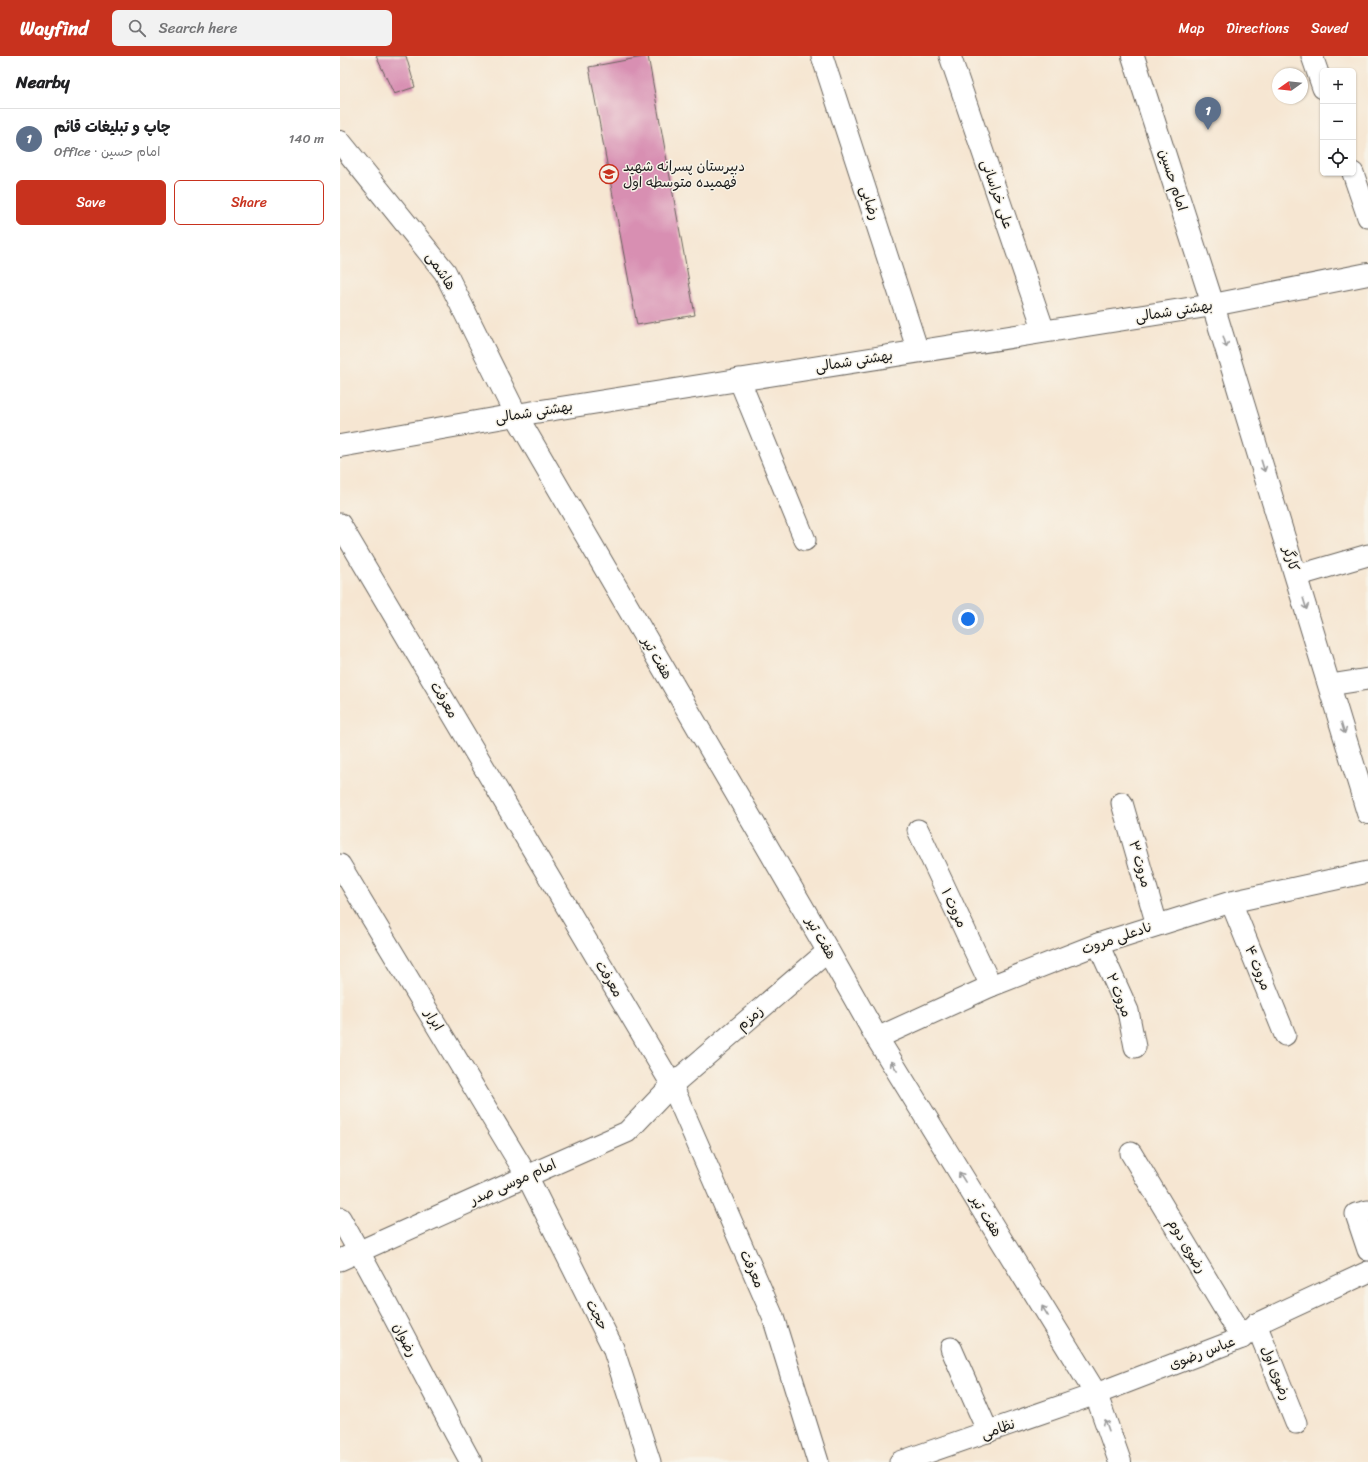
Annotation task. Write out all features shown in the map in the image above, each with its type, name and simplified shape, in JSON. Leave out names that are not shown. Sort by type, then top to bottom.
[{"type":"street","name":"رضایی","points":[[822,56],[918,351]]},
{"type":"street","name":"علی خراسانی","points":[[950,56],[1044,331]]},
{"type":"street","name":"امام حسین","points":[[1134,56],[1213,305]]},
{"type":"street","points":[[1312,56],[1320,79]]},
{"type":"street","name":"هاشمی","points":[[340,142],[445,272],[516,415]]},
{"type":"street","points":[[1354,176],[1368,218]]},
{"type":"street","name":"بهشتی شمالی","points":[[340,446],[516,415],[1213,305],[1368,274]]},
{"type":"street","name":"کارگر","points":[[1213,305],[1368,813]]},
{"type":"street","points":[[739,379],[805,540]]},
{"type":"street","name":"هفت تیر","points":[[516,415],[828,951],[877,1038],[1096,1394],[1120,1462]]},
{"type":"street","name":"معرفت","points":[[340,524],[672,1085],[774,1317],[818,1462]]},
{"type":"street","points":[[1296,576],[1368,555]]},
{"type":"street","points":[[1330,686],[1368,679]]},
{"type":"street","name":"مروت ۳","points":[[1122,803],[1157,925]]},
{"type":"street","name":"مروت ۱","points":[[918,830],[991,986]]},
{"type":"street","name":"ابرار","points":[[340,865],[527,1176]]},
{"type":"street","name":"نادعلی مروت","points":[[877,1038],[991,986],[1098,944],[1231,902],[1368,872]]},
{"type":"street","name":"مروت ۴","points":[[1231,902],[1285,1035]]},
{"type":"street","name":"مروت ۲","points":[[1098,944],[1128,1011],[1135,1047]]},
{"type":"street","name":"زمزم","points":[[672,1085],[828,951]]},
{"type":"street","name":"امام موسی صدر","points":[[340,1260],[627,1132],[672,1085]]},
{"type":"street","name":"رضوی دوم","points":[[1133,1149],[1249,1331]]},
{"type":"street","name":"حجت","points":[[527,1176],[613,1348],[650,1462]]},
{"type":"street","points":[[1368,1211],[1356,1214],[1368,1250]]},
{"type":"street","name":"رضوان","points":[[340,1218],[471,1462]]},
{"type":"street","name":"عباس رضوی","points":[[1096,1394],[1249,1331],[1368,1272]]},
{"type":"street","name":"رضوی اول","points":[[1249,1331],[1296,1423]]},
{"type":"street","points":[[951,1348],[988,1432]]},
{"type":"street","name":"نظامی","points":[[900,1462],[1096,1394]]},
{"type":"building","points":[[376,56],[406,56],[415,87],[394,94]]},
{"type":"building","points":[[648,56],[695,315],[637,325],[589,67]]},
{"type":"place","name":"چاپ و تبلیغات قائم","points":[[1208,130]]},
{"type":"place","name":"دبیرستان پسرانه شهید فهمیده متوسطه اول","points":[[609,174]]}]
